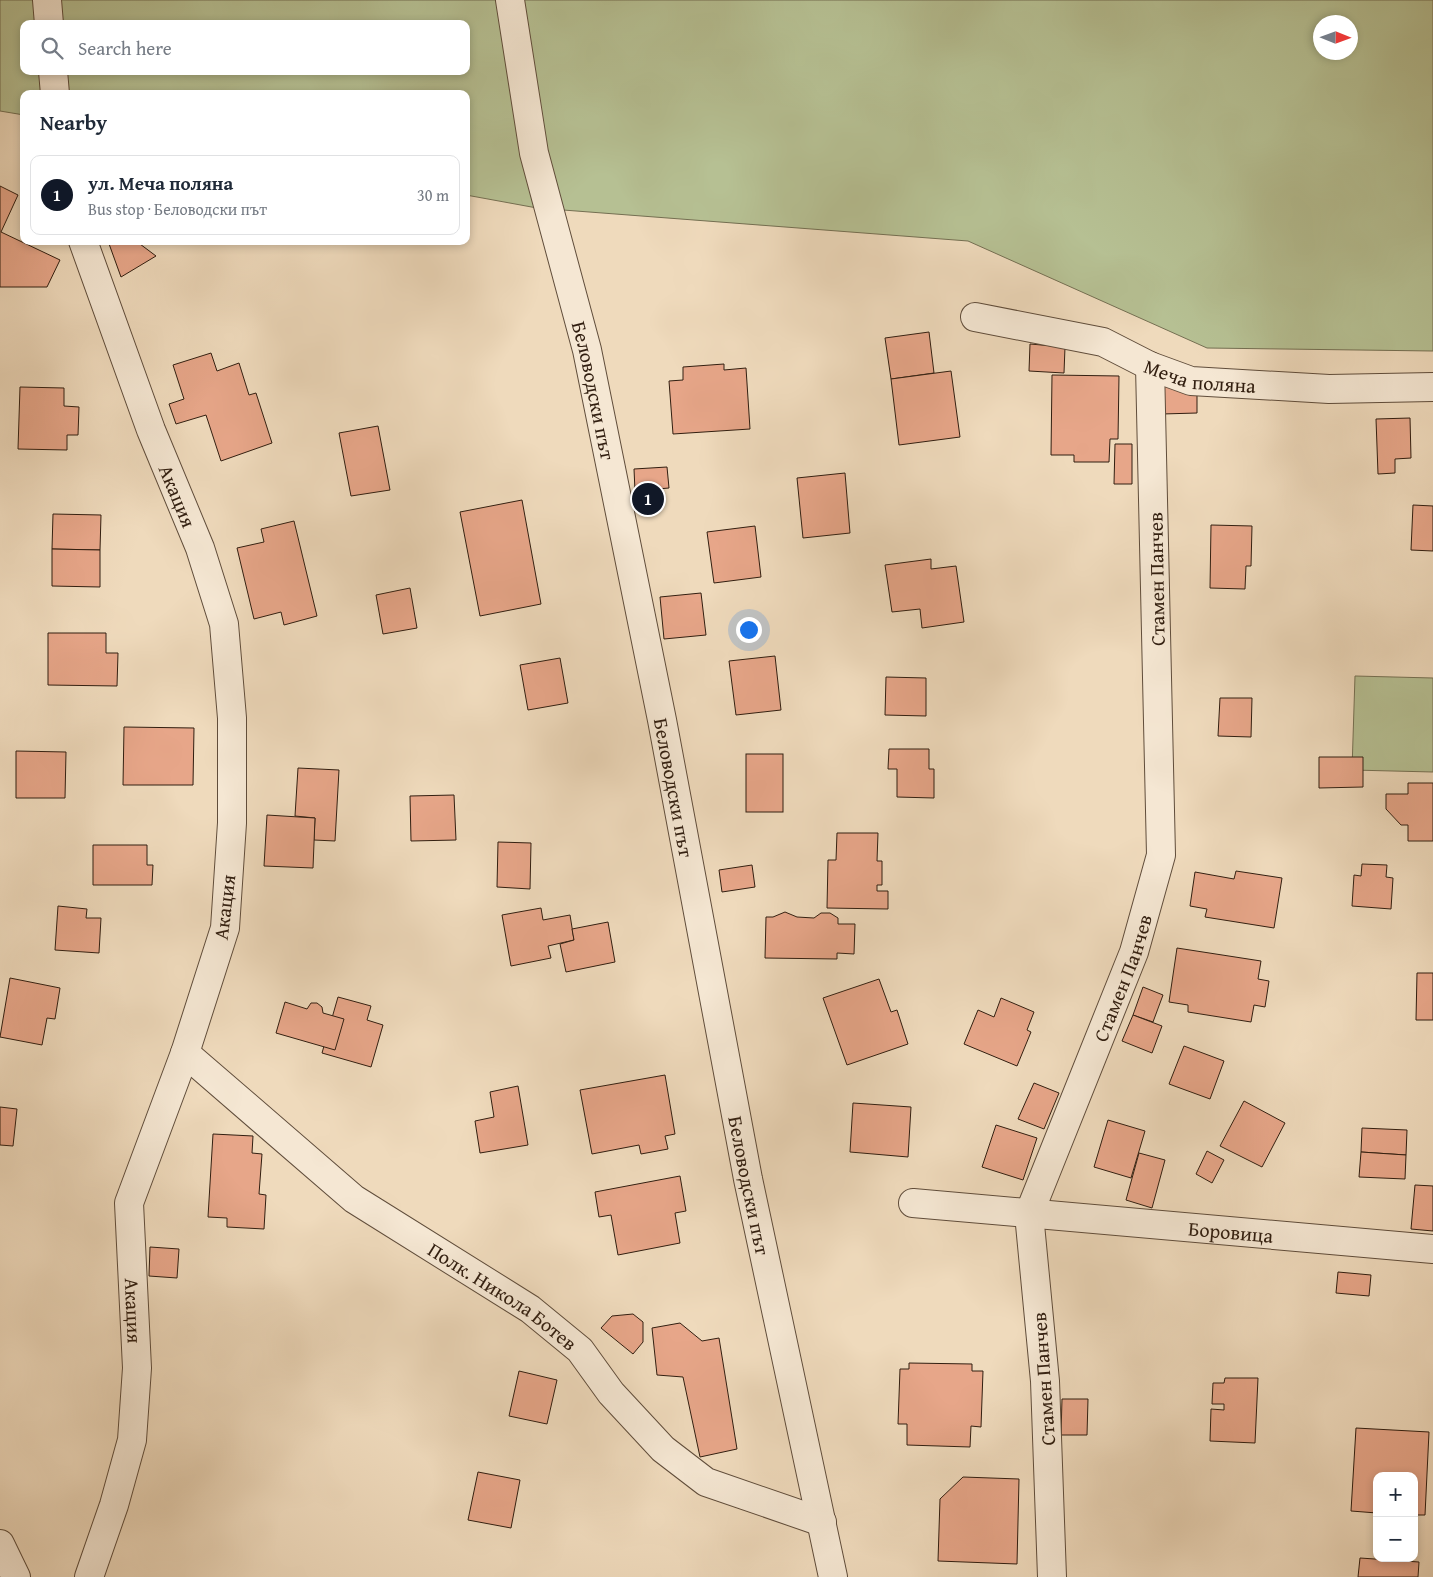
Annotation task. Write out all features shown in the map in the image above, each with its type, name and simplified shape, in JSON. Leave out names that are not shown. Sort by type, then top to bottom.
[{"type":"street","points":[[47,0],[49,20]]},
{"type":"street","name":"Беловодски път","points":[[510,0],[534,153],[587,350],[662,720],[748,1179],[834,1577]]},
{"type":"street","points":[[53,75],[55,90]]},
{"type":"street","name":"Акация","points":[[84,245],[151,430],[200,548],[224,624],[232,718],[232,823],[226,928],[185,1052],[129,1203],[137,1368],[132,1440],[114,1505],[89,1577]]},
{"type":"street","name":"Меча поляна","points":[[976,317],[1103,342],[1150,366],[1191,381],[1329,389],[1433,387]]},
{"type":"street","name":"Стамен Панчев","points":[[1052,1577],[1045,1380],[1029,1214],[1134,952],[1161,855],[1150,366]]},
{"type":"street","name":"Полк. Никола Ботев","points":[[185,1052],[354,1199],[530,1309],[580,1350],[611,1393],[663,1449],[706,1482],[822,1522]]},
{"type":"street","name":"Боровица","points":[[913,1204],[1433,1249]]},
{"type":"street","points":[[0,1544],[16,1577]]},
{"type":"green space","points":[[0,0],[1433,0],[1433,351],[1207,348],[968,241],[537,208],[470,196],[470,90],[20,90],[20,114],[0,111]]},
{"type":"green space","points":[[1355,676],[1433,678],[1433,772],[1352,770]]},
{"type":"building","points":[[0,186],[18,195],[1,232],[20,241],[20,245],[28,245],[60,260],[47,287],[0,287]]},
{"type":"building","points":[[109,245],[141,245],[156,256],[121,277]]},
{"type":"building","points":[[929,332],[934,373],[891,379],[885,338]]},
{"type":"building","points":[[1030,344],[1065,347],[1064,373],[1029,371]]},
{"type":"building","points":[[211,353],[217,371],[239,363],[249,395],[256,393],[272,443],[221,461],[206,415],[176,424],[169,404],[184,399],[173,365]]},
{"type":"building","points":[[724,364],[724,370],[746,368],[750,429],[673,434],[669,381],[683,380],[683,367]]},
{"type":"building","points":[[951,371],[960,437],[899,445],[891,379]]},
{"type":"building","points":[[1052,375],[1119,376],[1118,439],[1110,439],[1109,462],[1074,462],[1074,455],[1051,455]]},
{"type":"building","points":[[1197,385],[1197,413],[1162,414],[1161,386]]},
{"type":"building","points":[[20,387],[64,388],[64,406],[79,407],[78,435],[67,435],[67,450],[18,449]]},
{"type":"building","points":[[1410,418],[1411,458],[1395,459],[1395,473],[1378,474],[1376,419]]},
{"type":"building","points":[[378,426],[390,490],[351,496],[339,433]]},
{"type":"building","points":[[1115,444],[1132,444],[1132,484],[1114,484]]},
{"type":"building","points":[[667,467],[669,488],[635,491],[634,469]]},
{"type":"building","points":[[845,473],[850,533],[803,538],[797,478]]},
{"type":"building","points":[[522,500],[541,604],[480,616],[460,512]]},
{"type":"building","points":[[1413,505],[1433,506],[1433,551],[1411,550]]},
{"type":"building","points":[[53,514],[101,515],[100,550],[52,549]]},
{"type":"building","points":[[294,521],[317,616],[284,625],[281,612],[254,619],[237,548],[264,542],[261,529]]},
{"type":"building","points":[[1211,525],[1252,526],[1251,566],[1246,566],[1245,589],[1210,588]]},
{"type":"building","points":[[755,526],[761,577],[714,583],[707,532]]},
{"type":"building","points":[[52,549],[100,550],[100,587],[52,586]]},
{"type":"building","points":[[931,559],[931,569],[956,566],[964,622],[922,628],[920,609],[892,612],[885,565]]},
{"type":"building","points":[[410,588],[417,628],[383,634],[376,595]]},
{"type":"building","points":[[701,593],[706,635],[664,639],[660,597]]},
{"type":"building","points":[[48,633],[106,633],[106,653],[118,653],[117,686],[48,685]]},
{"type":"building","points":[[775,656],[781,710],[736,715],[729,661]]},
{"type":"building","points":[[560,658],[568,703],[528,710],[520,665]]},
{"type":"building","points":[[886,677],[926,678],[926,716],[885,715]]},
{"type":"building","points":[[1220,698],[1252,698],[1251,737],[1218,736]]},
{"type":"building","points":[[124,727],[194,728],[193,785],[123,785]]},
{"type":"building","points":[[889,749],[929,749],[929,769],[934,769],[934,798],[897,797],[897,769],[888,769]]},
{"type":"building","points":[[16,751],[66,752],[65,798],[16,798]]},
{"type":"building","points":[[746,754],[783,754],[783,812],[746,812]]},
{"type":"building","points":[[1319,757],[1363,757],[1363,787],[1319,788]]},
{"type":"building","points":[[298,768],[339,770],[335,841],[314,840],[315,818],[295,816]]},
{"type":"building","points":[[1408,783],[1433,783],[1433,841],[1408,841],[1408,825],[1401,825],[1386,809],[1386,794],[1408,794]]},
{"type":"building","points":[[454,795],[456,840],[411,841],[410,796]]},
{"type":"building","points":[[267,815],[315,818],[313,868],[264,866]]},
{"type":"building","points":[[837,833],[878,833],[877,861],[882,861],[882,885],[877,885],[877,891],[888,891],[888,909],[827,908],[828,860],[836,860]]},
{"type":"building","points":[[498,842],[531,843],[530,889],[497,887]]},
{"type":"building","points":[[93,845],[147,845],[147,865],[153,865],[152,885],[93,885]]},
{"type":"building","points":[[1362,864],[1387,865],[1386,877],[1393,878],[1391,909],[1352,906],[1354,875],[1361,876]]},
{"type":"building","points":[[752,865],[755,887],[722,892],[719,870]]},
{"type":"building","points":[[1236,871],[1282,878],[1274,928],[1205,917],[1207,909],[1190,906],[1195,872],[1234,879]]},
{"type":"building","points":[[58,906],[87,909],[86,918],[101,918],[99,953],[55,950]]},
{"type":"building","points":[[541,908],[543,920],[570,915],[574,940],[548,946],[551,958],[511,966],[502,915]]},
{"type":"building","points":[[785,912],[797,917],[814,918],[821,913],[830,913],[838,918],[838,924],[855,924],[854,954],[837,953],[837,959],[765,958],[766,917],[773,917]]},
{"type":"building","points":[[608,922],[615,962],[566,972],[560,944],[574,940],[572,929]]},
{"type":"building","points":[[1177,948],[1261,961],[1258,979],[1269,981],[1265,1007],[1254,1005],[1251,1022],[1188,1012],[1188,1005],[1169,1002]]},
{"type":"building","points":[[1417,973],[1433,973],[1433,1020],[1416,1020]]},
{"type":"building","points":[[10,978],[60,988],[55,1019],[47,1018],[42,1045],[0,1037]]},
{"type":"building","points":[[879,979],[891,1012],[897,1010],[908,1044],[847,1065],[823,998]]},
{"type":"building","points":[[1143,987],[1163,995],[1153,1022],[1133,1015]]},
{"type":"building","points":[[338,997],[371,1006],[367,1020],[383,1025],[371,1067],[322,1053]]},
{"type":"building","points":[[1001,998],[1034,1012],[1027,1030],[1031,1032],[1017,1066],[964,1044],[978,1010],[994,1017]]},
{"type":"building","points":[[285,1002],[307,1009],[311,1003],[317,1003],[322,1007],[323,1013],[344,1019],[335,1050],[276,1033]]},
{"type":"building","points":[[1133,1015],[1162,1026],[1152,1053],[1122,1041]]},
{"type":"building","points":[[1184,1046],[1224,1061],[1210,1099],[1169,1084]]},
{"type":"building","points":[[665,1075],[675,1134],[665,1136],[668,1149],[641,1154],[639,1145],[592,1154],[580,1090]]},
{"type":"building","points":[[1034,1083],[1059,1093],[1044,1129],[1018,1119]]},
{"type":"building","points":[[518,1086],[528,1145],[480,1153],[475,1121],[494,1117],[490,1092]]},
{"type":"building","points":[[1244,1101],[1285,1123],[1262,1167],[1220,1146]]},
{"type":"building","points":[[853,1103],[911,1107],[908,1157],[850,1152]]},
{"type":"building","points":[[0,1107],[17,1109],[13,1146],[0,1145]]},
{"type":"building","points":[[1108,1120],[1145,1131],[1131,1178],[1094,1167]]},
{"type":"building","points":[[996,1125],[1037,1138],[1023,1180],[982,1167]]},
{"type":"building","points":[[1362,1128],[1407,1130],[1406,1155],[1361,1152]]},
{"type":"building","points":[[213,1134],[253,1136],[252,1153],[262,1154],[259,1194],[266,1195],[264,1229],[227,1227],[227,1218],[208,1217]]},
{"type":"building","points":[[1207,1151],[1224,1160],[1212,1183],[1196,1174]]},
{"type":"building","points":[[1361,1152],[1406,1155],[1405,1179],[1359,1177]]},
{"type":"building","points":[[1139,1153],[1165,1160],[1152,1208],[1126,1200]]},
{"type":"building","points":[[680,1176],[686,1211],[675,1213],[680,1243],[618,1255],[611,1215],[599,1217],[595,1192]]},
{"type":"building","points":[[1415,1185],[1433,1186],[1433,1231],[1411,1229]]},
{"type":"building","points":[[150,1247],[179,1249],[177,1278],[149,1276]]},
{"type":"building","points":[[1338,1272],[1371,1275],[1369,1296],[1336,1293]]},
{"type":"building","points":[[633,1314],[643,1322],[643,1342],[633,1354],[601,1328],[612,1316]]},
{"type":"building","points":[[680,1323],[702,1341],[719,1338],[737,1449],[700,1457],[683,1377],[657,1375],[652,1328]]},
{"type":"building","points":[[909,1363],[972,1364],[972,1371],[983,1371],[981,1427],[971,1426],[970,1447],[907,1445],[907,1424],[898,1424],[900,1369],[909,1369]]},
{"type":"building","points":[[519,1371],[557,1380],[547,1424],[509,1416]]},
{"type":"building","points":[[1225,1378],[1258,1378],[1255,1443],[1210,1441],[1211,1409],[1224,1410],[1224,1404],[1212,1404],[1213,1383],[1224,1383]]},
{"type":"building","points":[[1062,1399],[1088,1399],[1087,1435],[1061,1435]]},
{"type":"building","points":[[1356,1428],[1429,1432],[1425,1515],[1418,1515],[1418,1472],[1373,1472],[1373,1513],[1351,1511]]},
{"type":"building","points":[[478,1472],[520,1480],[511,1528],[468,1520]]},
{"type":"building","points":[[963,1477],[1019,1479],[1017,1564],[938,1561],[940,1499]]},
{"type":"building","points":[[1360,1558],[1373,1559],[1373,1562],[1419,1562],[1418,1577],[1358,1577]]},
{"type":"place","name":"ул. Меча поляна","points":[[648,499]]}]
